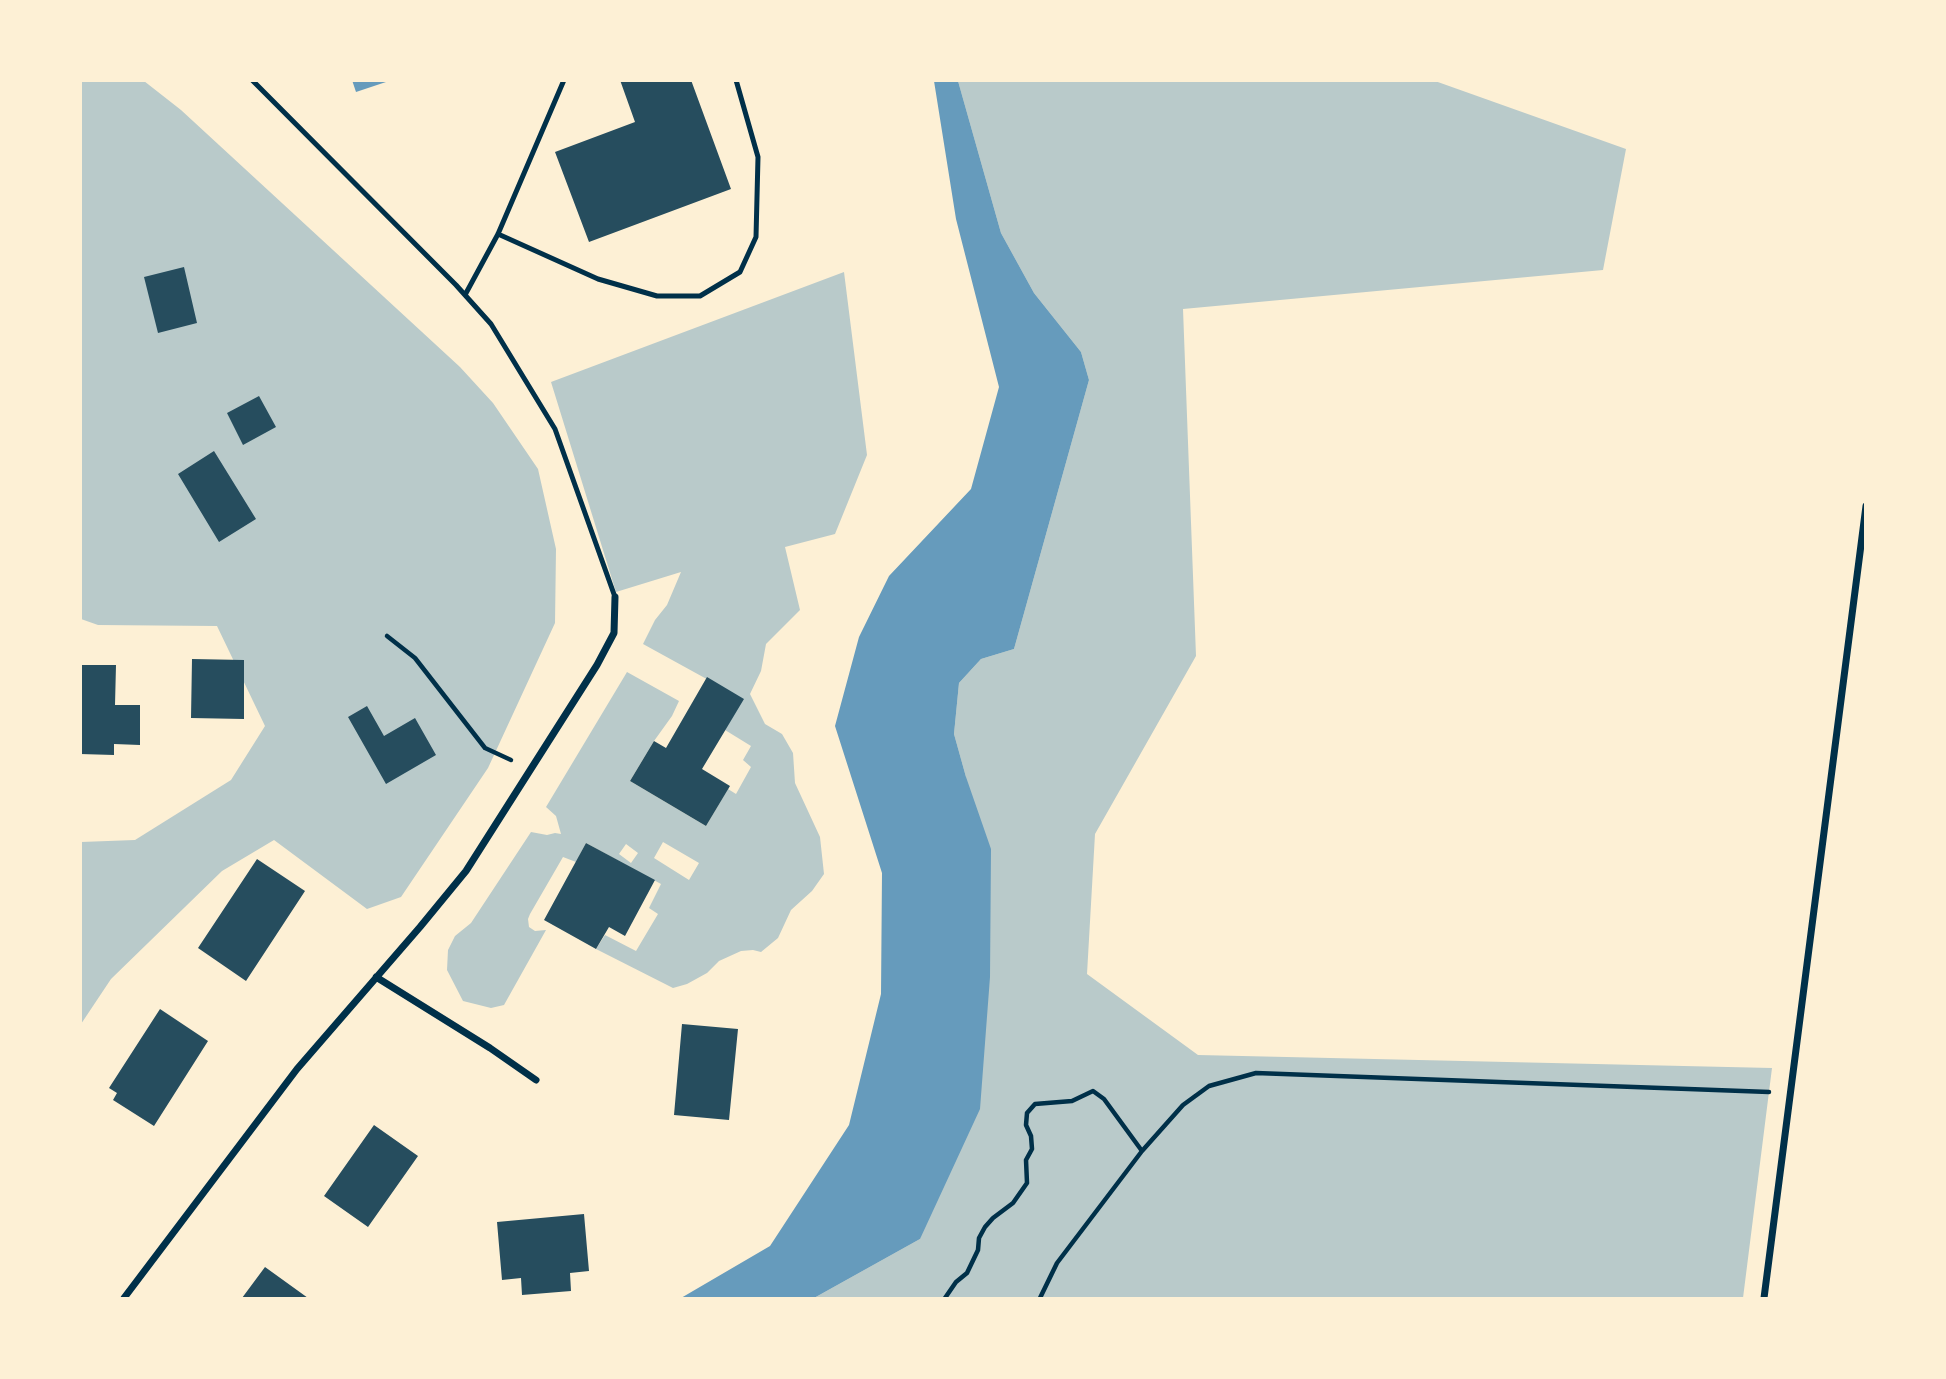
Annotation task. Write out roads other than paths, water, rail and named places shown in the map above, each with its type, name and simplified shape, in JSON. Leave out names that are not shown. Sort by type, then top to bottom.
[{"type":"street","points":[[1764,1298],[1866,506]]},
{"type":"street","points":[[124,1298],[297,1069],[466,871],[614,633],[615,597]]},
{"type":"street","points":[[376,977],[536,1080]]},
{"type":"lane","points":[[251,80],[466,295],[491,324],[555,429],[615,597]]},
{"type":"lane","points":[[466,295],[498,234],[564,80]]},
{"type":"lane","points":[[498,234],[598,279],[657,296],[700,296],[740,272],[756,237],[758,157],[736,80]]},
{"type":"water","points":[[352,80],[389,80],[389,81],[356,92]]},
{"type":"water","points":[[934,81],[958,81],[1001,233],[1034,293],[1081,352],[1089,380],[1014,649],[981,659],[959,683],[954,734],[991,849],[990,977],[980,1109],[920,1239],[814,1298],[681,1298],[770,1246],[849,1125],[881,994],[882,873],[835,726],[859,637],[889,576],[971,489],[999,387],[956,219]]}]
